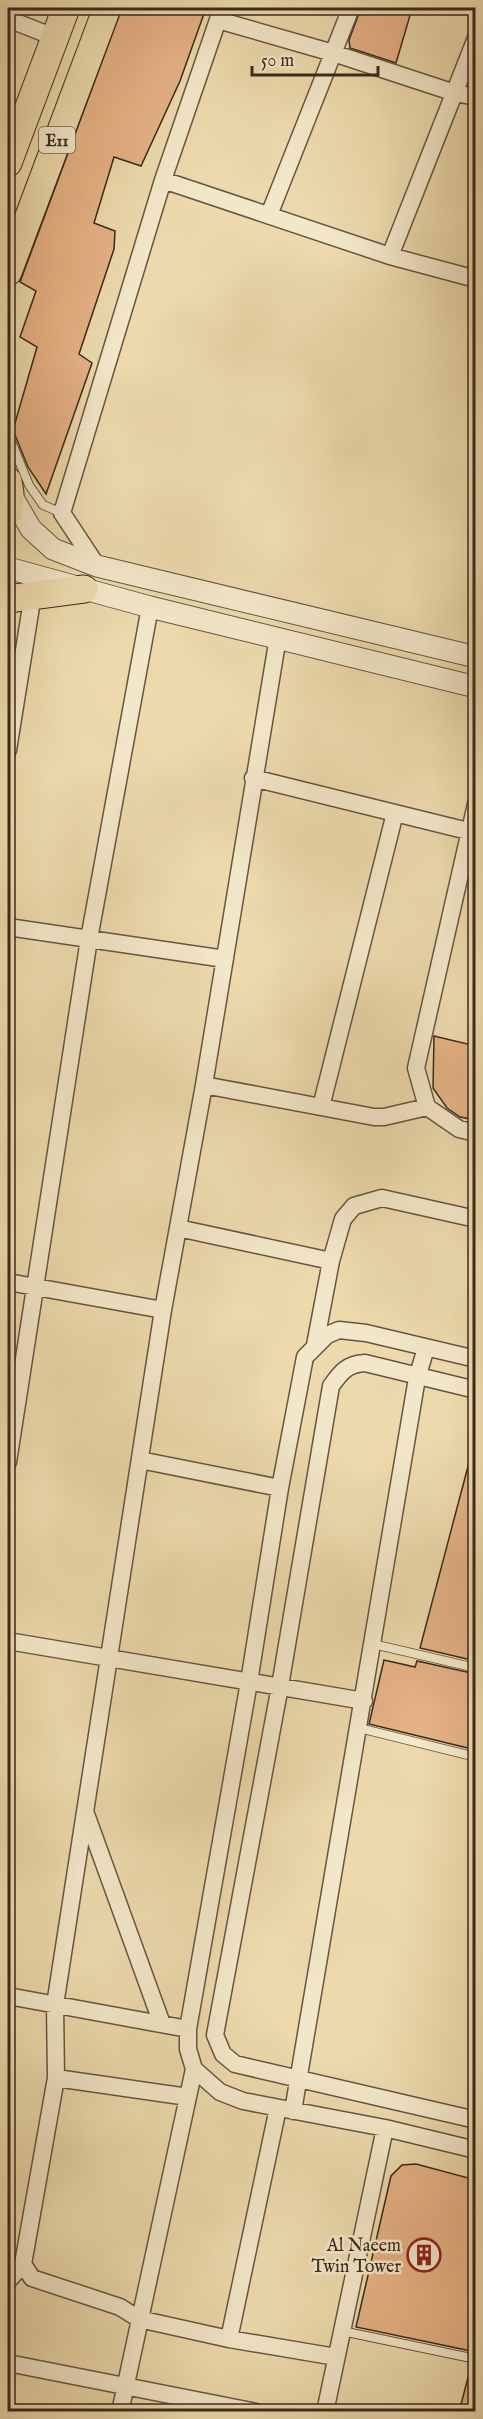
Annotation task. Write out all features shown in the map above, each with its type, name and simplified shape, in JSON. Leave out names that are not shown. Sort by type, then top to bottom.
[{"type":"main road","name":"E11","points":[[8,163],[66,8]]},
{"type":"main road","name":"E11","points":[[8,272],[107,8]]},
{"type":"main road","points":[[20,596],[84,589]]},
{"type":"street","points":[[269,215],[351,8]]},
{"type":"street","points":[[97,566],[62,513],[163,180],[220,14],[333,53],[476,98]]},
{"type":"street","points":[[8,20],[54,37]]},
{"type":"street","points":[[390,256],[476,38]]},
{"type":"street","points":[[163,180],[390,256],[476,279]]},
{"type":"street","points":[[8,496],[32,529],[53,549],[97,566],[476,657]]},
{"type":"street","points":[[8,568],[150,607],[476,687]]},
{"type":"street","points":[[8,750],[20,596]]},
{"type":"street","points":[[8,1462],[89,939],[150,607]]},
{"type":"street","points":[[8,2281],[23,2264],[56,2078],[55,2005],[163,1310],[204,1085],[278,637]]},
{"type":"street","points":[[253,778],[472,832]]},
{"type":"street","points":[[476,804],[472,832],[416,1068],[427,1107],[459,1129],[476,1133]]},
{"type":"street","points":[[321,1107],[395,813]]},
{"type":"street","points":[[8,927],[225,959]]},
{"type":"street","points":[[204,1085],[384,1117],[427,1107]]},
{"type":"street","points":[[315,1345],[331,1261],[343,1219],[354,1206],[382,1198],[476,1219]]},
{"type":"street","points":[[178,1228],[331,1261]]},
{"type":"street","points":[[8,1282],[163,1310]]},
{"type":"street","points":[[120,2412],[194,2069],[188,2049],[188,2029],[304,1357],[327,1335],[339,1330],[366,1333],[476,1359]]},
{"type":"street","points":[[229,2339],[285,2109],[299,2078],[417,1378],[426,1348]]},
{"type":"street","points":[[476,1390],[365,1364],[346,1367],[331,1386],[280,1686],[215,2035],[223,2054],[235,2064],[476,2120]]},
{"type":"street","points":[[140,1460],[280,1488]]},
{"type":"street","points":[[8,1641],[364,1701]]},
{"type":"street","points":[[85,1813],[162,2024]]},
{"type":"street","points":[[8,1996],[188,2029]]},
{"type":"street","points":[[194,2069],[220,2092],[243,2101],[385,2128],[476,2150]]},
{"type":"street","points":[[56,2078],[188,2097]]},
{"type":"street","points":[[325,2412],[385,2128]]},
{"type":"street","points":[[23,2264],[32,2278],[120,2307],[139,2319],[229,2339],[336,2357]]},
{"type":"street","points":[[8,2363],[256,2412]]},
{"type":"lane","points":[[8,434],[28,485],[43,505],[62,513]]},
{"type":"lane","points":[[373,1644],[476,1668]]},
{"type":"lane","points":[[359,1728],[476,1756]]},
{"type":"lane","points":[[342,2331],[476,2359]]},
{"type":"building","points":[[122,8],[206,8],[180,81],[141,166],[114,157],[94,223],[115,231],[114,249],[79,354],[92,363],[46,494],[28,467],[13,430],[37,347],[20,337],[36,291],[20,282]]},
{"type":"building","points":[[361,8],[400,8],[411,12],[396,63],[350,48],[349,40]]},
{"type":"building","points":[[434,1036],[476,1046],[476,1120],[460,1117],[447,1108],[433,1088]]},
{"type":"building","points":[[471,1455],[476,1455],[476,1661],[420,1648]]},
{"type":"building","points":[[384,1660],[415,1667],[417,1661],[476,1674],[476,1750],[369,1724]]},
{"type":"building","name":"Al Naeem Twin Tower","points":[[416,2164],[476,2180],[476,2352],[356,2327],[391,2176],[402,2165]]},
{"type":"building","points":[[471,2366],[476,2366],[476,2412],[459,2412]]},
{"type":"place","name":"Al Naeem Twin Tower","points":[[424,2255]]}]
